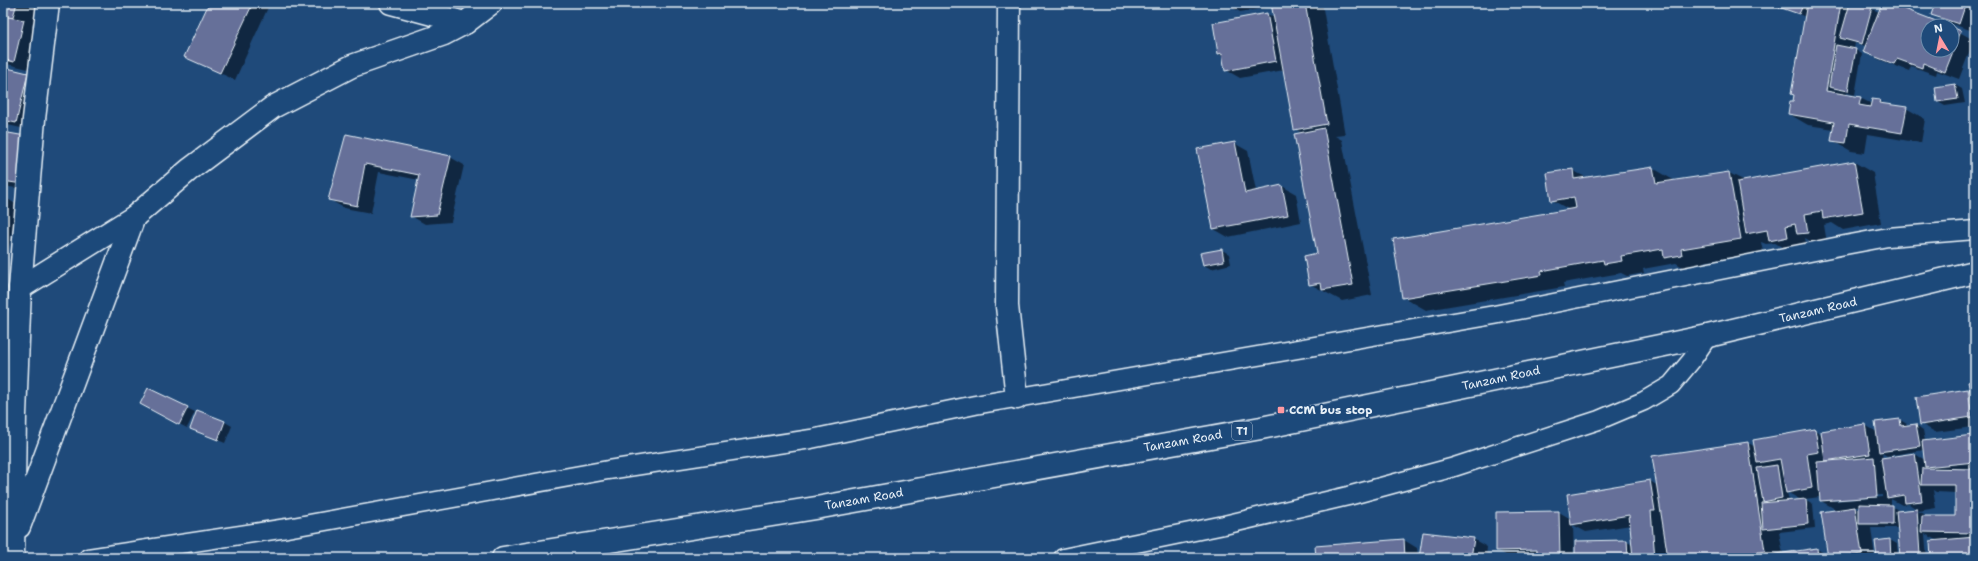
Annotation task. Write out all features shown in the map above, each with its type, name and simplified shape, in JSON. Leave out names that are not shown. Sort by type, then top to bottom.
[{"type":"main road","points":[[14,550],[15,415],[20,288],[34,119],[48,3]]},
{"type":"main road","points":[[391,3],[465,23]]},
{"type":"main road","points":[[20,288],[134,217],[188,170],[272,107],[352,66],[444,34],[465,23],[491,3]]},
{"type":"main road","points":[[1009,3],[1007,306],[1017,398]]},
{"type":"main road","points":[[14,550],[134,217]]},
{"type":"main road","name":"Tanzam Road","points":[[503,558],[816,508],[1245,430],[1708,336],[1975,272]]},
{"type":"lane","points":[[88,558],[287,528],[608,470],[812,438],[975,405],[1494,315],[1888,237],[1975,230]]},
{"type":"lane","points":[[1063,558],[1348,496],[1451,468],[1599,420],[1644,401],[1671,385],[1692,360],[1708,336]]},
{"type":"building","points":[[3,3],[17,3],[12,20],[3,17]]},
{"type":"building","points":[[209,3],[253,3],[220,73],[184,57]]},
{"type":"building","points":[[1271,3],[1305,3],[1327,124],[1294,130]]},
{"type":"building","points":[[1767,3],[1804,3],[1799,14]]},
{"type":"building","points":[[1807,3],[1841,3],[1826,91],[1861,97],[1859,105],[1870,107],[1872,99],[1880,100],[1879,103],[1907,107],[1902,133],[1849,124],[1846,143],[1831,141],[1834,122],[1788,114],[1790,101],[1793,101],[1794,95],[1791,94]]},
{"type":"building","points":[[1850,3],[1860,3],[1872,7],[1862,44],[1840,38]]},
{"type":"building","points":[[1882,3],[1889,3],[1928,18],[1920,18],[1920,58],[1950,58],[1945,72],[1923,63],[1922,68],[1897,59],[1894,64],[1863,52]]},
{"type":"building","points":[[1935,3],[1966,3],[1960,21],[1960,18],[1940,18],[1931,15]]},
{"type":"building","points":[[1267,13],[1276,61],[1225,71],[1222,53],[1218,54],[1213,23]]},
{"type":"building","points":[[3,16],[24,20],[14,62],[3,59]]},
{"type":"building","points":[[1836,45],[1856,49],[1848,91],[1829,87]]},
{"type":"building","points":[[3,67],[28,73],[16,123],[3,120]]},
{"type":"building","points":[[1955,84],[1958,99],[1937,102],[1935,87]]},
{"type":"building","points":[[1324,128],[1353,285],[1322,290],[1321,283],[1309,285],[1304,256],[1317,253],[1294,134]]},
{"type":"building","points":[[3,132],[31,137],[22,184],[3,181]]},
{"type":"building","points":[[346,134],[451,156],[437,215],[410,217],[419,175],[365,164],[357,206],[328,200]]},
{"type":"building","points":[[1235,142],[1245,193],[1282,185],[1288,215],[1213,229],[1197,149]]},
{"type":"building","points":[[1854,161],[1863,212],[1823,219],[1822,211],[1805,214],[1808,233],[1797,234],[1795,224],[1786,226],[1788,237],[1769,241],[1767,230],[1746,234],[1737,182]]},
{"type":"building","points":[[1653,167],[1656,183],[1729,172],[1741,239],[1681,249],[1682,255],[1664,258],[1663,249],[1621,256],[1622,261],[1604,264],[1603,260],[1541,271],[1542,275],[1402,298],[1393,239],[1576,208],[1574,197],[1551,201],[1547,173],[1573,169],[1574,179]]},
{"type":"building","points":[[1222,249],[1224,261],[1203,265],[1200,253]]},
{"type":"building","points":[[1975,380],[1975,415],[1968,382]]},
{"type":"building","points":[[148,388],[188,407],[179,425],[140,404]]},
{"type":"building","points":[[1968,389],[1972,417],[1920,425],[1916,397]]},
{"type":"building","points":[[197,410],[225,421],[218,440],[190,429]]},
{"type":"building","points":[[1900,419],[1901,426],[1916,424],[1920,446],[1879,452],[1875,422]]},
{"type":"building","points":[[1865,424],[1870,454],[1825,461],[1821,431]]},
{"type":"building","points":[[1972,427],[1975,427],[1975,462],[1925,467],[1922,441],[1973,435]]},
{"type":"building","points":[[1815,429],[1819,452],[1807,454],[1812,488],[1786,493],[1780,459],[1757,463],[1753,440]]},
{"type":"building","points":[[1748,442],[1765,551],[1722,558],[1668,558],[1652,456]]},
{"type":"building","points":[[1915,453],[1922,501],[1905,503],[1904,495],[1887,498],[1881,458]]},
{"type":"building","points":[[1874,457],[1877,497],[1820,501],[1817,462]]},
{"type":"building","points":[[1777,465],[1782,498],[1763,502],[1757,468]]},
{"type":"building","points":[[1922,468],[1975,469],[1975,533],[1921,532],[1922,516],[1955,516],[1955,485],[1921,485]]},
{"type":"building","points":[[1650,480],[1655,511],[1651,511],[1655,558],[1633,558],[1629,515],[1571,525],[1567,494]]},
{"type":"building","points":[[1806,499],[1808,524],[1763,529],[1761,503]]},
{"type":"building","points":[[1859,504],[1893,505],[1893,524],[1859,524]]},
{"type":"building","points":[[1855,507],[1862,554],[1828,558],[1821,512]]},
{"type":"building","points":[[1917,509],[1920,555],[1900,556],[1896,511]]},
{"type":"building","points":[[1559,511],[1560,558],[1537,558],[1537,550],[1496,551],[1496,512]]},
{"type":"building","points":[[1423,532],[1474,538],[1471,558],[1419,558]]},
{"type":"building","points":[[1975,537],[1975,558],[1969,558],[1969,556],[1931,558],[1930,541]]},
{"type":"building","points":[[1404,539],[1405,558],[1316,558],[1315,546]]},
{"type":"building","points":[[1890,539],[1891,558],[1877,558],[1875,541]]},
{"type":"building","points":[[1627,540],[1628,558],[1575,558],[1575,541]]},
{"type":"building","points":[[1817,548],[1818,558],[1763,558],[1763,556]]},
{"type":"building","points":[[1483,556],[1498,557],[1498,558],[1483,558]]},
{"type":"place","name":"CCM bus stop","points":[[1281,410]]}]
